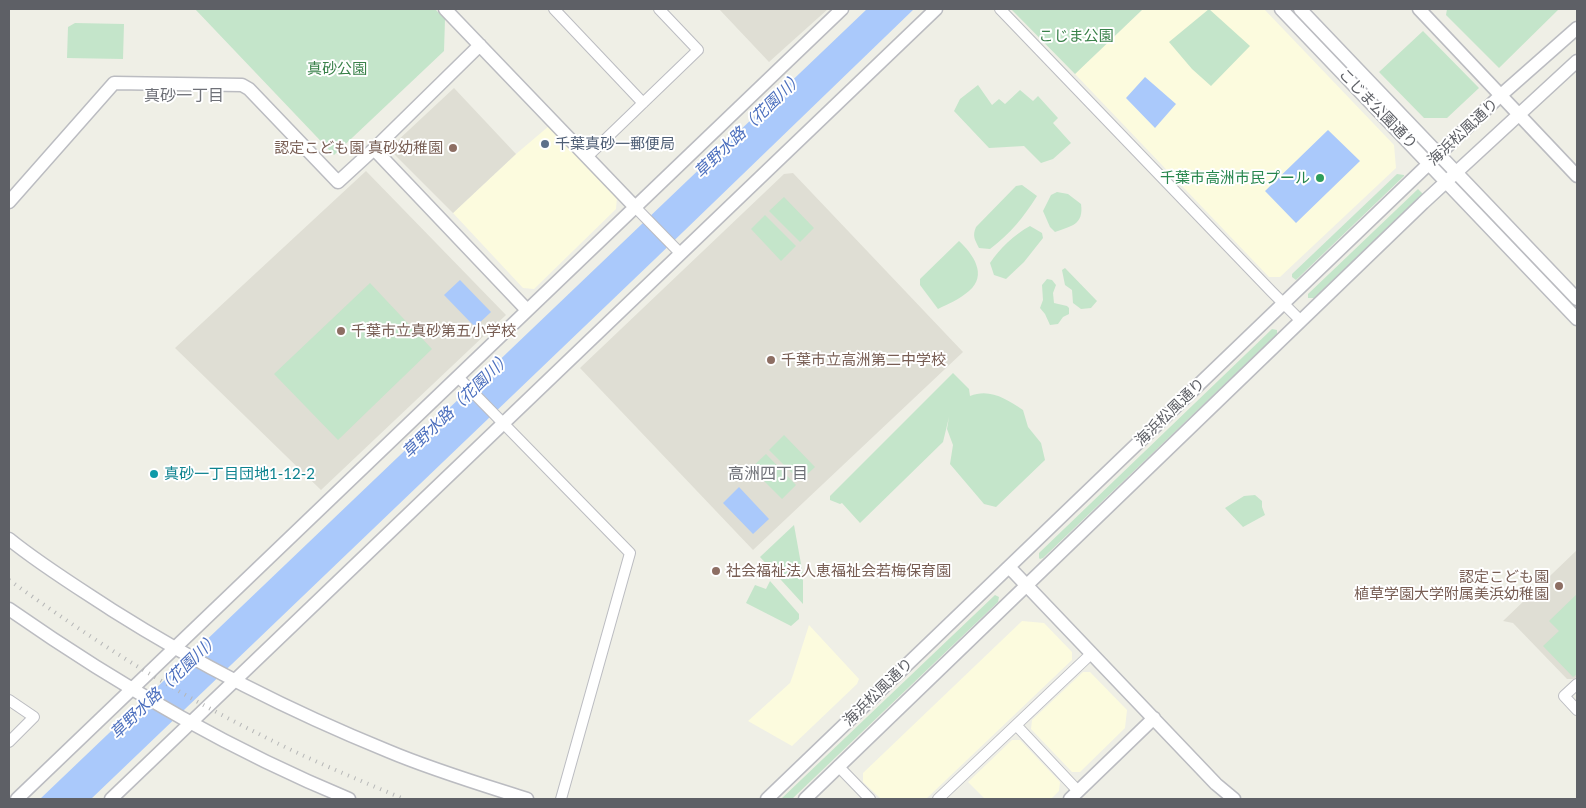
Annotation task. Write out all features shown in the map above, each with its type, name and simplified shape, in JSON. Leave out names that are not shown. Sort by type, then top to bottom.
[{"type":"street","points":[[445,9],[680,253]]},
{"type":"street","points":[[554,9],[643,103]]},
{"type":"street","points":[[587,157],[698,50],[659,9]]},
{"type":"street","points":[[17,799],[842,9]]},
{"type":"street","points":[[110,799],[936,9]]},
{"type":"street","points":[[1000,9],[1301,321]]},
{"type":"street","name":"こじま公園通り","points":[[1281,9],[1434,158]]},
{"type":"street","name":"こじま公園通り","points":[[1300,9],[1577,319]]},
{"type":"street","points":[[1419,9],[1577,176]]},
{"type":"street","name":"海浜松風通り","points":[[767,799],[1434,158],[1501,95],[1577,28]]},
{"type":"street","points":[[9,202],[114,83],[242,85],[249,89],[338,182],[480,44]]},
{"type":"street","name":"海浜松風通り","points":[[805,799],[1301,321],[1452,177],[1577,62]]},
{"type":"street","points":[[374,149],[527,310]]},
{"type":"street","name":"こじま公園通り","points":[[1452,177],[1577,299]]},
{"type":"street","points":[[458,377],[630,553],[561,799]]},
{"type":"street","points":[[9,539],[75,586],[174,649],[234,681],[316,720],[388,751],[437,770],[527,799]]},
{"type":"street","points":[[1009,567],[1216,784],[1234,799]]},
{"type":"street","points":[[9,609],[83,659],[132,689],[283,770],[349,799]]},
{"type":"street","points":[[938,799],[1092,653]]},
{"type":"street","points":[[1577,684],[1564,696],[1577,710]]},
{"type":"street","points":[[9,700],[34,717],[9,742]]},
{"type":"street","points":[[1016,725],[1074,795],[1154,718]]},
{"type":"street","points":[[838,766],[870,799]]},
{"type":"shaded area","points":[[719,9],[828,9],[769,62]]},
{"type":"shaded area","points":[[1143,9],[1264,9],[1394,145],[1396,168],[1280,277],[1269,277],[1075,74]]},
{"type":"shaded area","name":"認定こども園 真砂幼稚園","points":[[454,88],[516,154],[453,213],[394,154],[395,143]]},
{"type":"shaded area","points":[[549,126],[617,197],[616,209],[534,289],[523,288],[453,213]]},
{"type":"shaded area","name":"千葉市立真砂第五小学校","points":[[366,171],[506,315],[321,490],[175,348]]},
{"type":"shaded area","name":"千葉市立高洲第二中学校","points":[[793,173],[963,352],[753,550],[580,368],[784,174]]},
{"type":"shaded area","name":"認定こども園 植草学園大学附属美浜幼稚園","points":[[1577,550],[1577,676],[1574,679],[1567,679],[1513,623],[1503,621]]},
{"type":"shaded area","points":[[1022,621],[1044,623],[1072,652],[1072,660],[926,799],[881,799],[863,782],[863,773]]},
{"type":"shaded area","points":[[809,625],[859,679],[857,684],[792,746],[748,721],[790,683]]},
{"type":"shaded area","points":[[1083,672],[1090,672],[1127,710],[1125,728],[1080,772],[1072,772],[1031,729],[1032,720]]},
{"type":"shaded area","points":[[1012,740],[1020,740],[1060,782],[1059,791],[1051,799],[985,799],[968,782]]},
{"type":"green space","name":"真砂公園","points":[[195,9],[435,9],[445,19],[444,51],[334,155]]},
{"type":"green space","name":"こじま公園","points":[[1011,9],[1143,9],[1075,74]]},
{"type":"green space","points":[[1209,9],[1250,46],[1211,86],[1192,69],[1169,42]]},
{"type":"green space","points":[[1447,9],[1559,9],[1499,68],[1446,15]]},
{"type":"green space","points":[[75,23],[124,24],[123,59],[67,58],[68,27]]},
{"type":"green space","points":[[1423,31],[1479,88],[1447,118],[1424,118],[1379,72]]},
{"type":"green space","points":[[978,85],[992,105],[999,99],[1005,104],[1020,90],[1033,101],[1038,96],[1058,118],[1053,123],[1071,143],[1053,159],[1041,163],[1024,146],[989,148],[954,111],[960,99]]},
{"type":"green space","points":[[1397,174],[1404,176],[1296,280],[1292,277],[1292,274]]},
{"type":"green space","points":[[1022,185],[1037,196],[1032,204],[1016,225],[990,249],[979,248],[974,235],[976,227],[1016,186]]},
{"type":"green space","points":[[1418,189],[1423,194],[1314,298],[1308,298],[1308,294]]},
{"type":"green space","points":[[1057,192],[1068,194],[1081,204],[1081,211],[1075,224],[1055,232],[1050,227],[1043,211],[1051,195]]},
{"type":"green space","points":[[784,197],[814,228],[800,242],[769,211]]},
{"type":"green space","points":[[765,215],[796,246],[781,261],[751,229]]},
{"type":"green space","points":[[1030,226],[1042,233],[1043,238],[1024,262],[1006,279],[994,275],[990,263],[1003,247]]},
{"type":"green space","points":[[959,241],[969,252],[976,265],[978,272],[975,285],[965,294],[938,309],[920,285],[920,279]]},
{"type":"green space","points":[[1065,268],[1097,301],[1091,308],[1081,309],[1073,303],[1072,290],[1065,285],[1062,270]]},
{"type":"green space","points":[[1047,279],[1052,280],[1056,285],[1053,293],[1054,303],[1069,308],[1069,314],[1063,317],[1058,324],[1050,325],[1040,308],[1043,300],[1042,285]]},
{"type":"green space","points":[[370,283],[432,349],[338,440],[274,374]]},
{"type":"green space","points":[[1272,329],[1277,330],[1277,334],[1043,558],[1039,558],[1039,553]]},
{"type":"green space","points":[[953,373],[969,389],[970,396],[984,393],[991,394],[1023,410],[1028,427],[1041,443],[1045,460],[996,507],[984,504],[950,464],[953,445],[947,429],[949,417],[943,442],[860,523],[842,503],[830,500],[830,496]]},
{"type":"green space","points":[[784,435],[815,467],[800,481],[769,450]]},
{"type":"green space","points":[[766,454],[796,485],[782,499],[751,468]]},
{"type":"green space","points":[[1255,495],[1262,501],[1265,515],[1243,527],[1225,508],[1244,496]]},
{"type":"green space","points":[[794,525],[803,575],[803,604],[760,557]]},
{"type":"green space","points":[[770,581],[799,614],[799,619],[791,626],[746,603],[755,585],[766,589]]},
{"type":"green space","points":[[1577,594],[1577,674],[1573,677],[1543,646],[1559,631],[1549,621]]},
{"type":"green space","points":[[995,595],[999,597],[998,602],[792,799],[781,799]]},
{"type":"water","name":"草野水路（花園川）","points":[[867,9],[914,9],[91,799],[40,799]]},
{"type":"water","points":[[1145,77],[1176,104],[1155,128],[1126,98]]},
{"type":"water","points":[[1328,130],[1360,161],[1296,223],[1265,191]]},
{"type":"water","points":[[460,280],[491,312],[475,327],[444,295]]},
{"type":"water","points":[[739,487],[769,519],[753,534],[723,503]]},
{"type":"railway","points":[[9,580],[98,641],[191,698],[292,750],[404,799]]},
{"type":"place","name":"千葉真砂一郵便局","points":[[545,144]]},
{"type":"place","name":"認定こども園 真砂幼稚園","points":[[453,148]]},
{"type":"place","name":"千葉市高洲市民プール","points":[[1320,178]]},
{"type":"place","name":"千葉市立真砂第五小学校","points":[[341,331]]},
{"type":"place","name":"千葉市立高洲第二中学校","points":[[771,360]]},
{"type":"place","name":"真砂一丁目団地1-12-2","points":[[154,474]]},
{"type":"place","name":"社会福祉法人恵福祉会若梅保育園","points":[[716,571]]},
{"type":"place","name":"認定こども園 植草学園大学附属美浜幼稚園","points":[[1559,586]]},
{"type":"district","name":"真砂一丁目","points":[[184,96]]},
{"type":"district","name":"高洲四丁目","points":[[768,474]]}]
